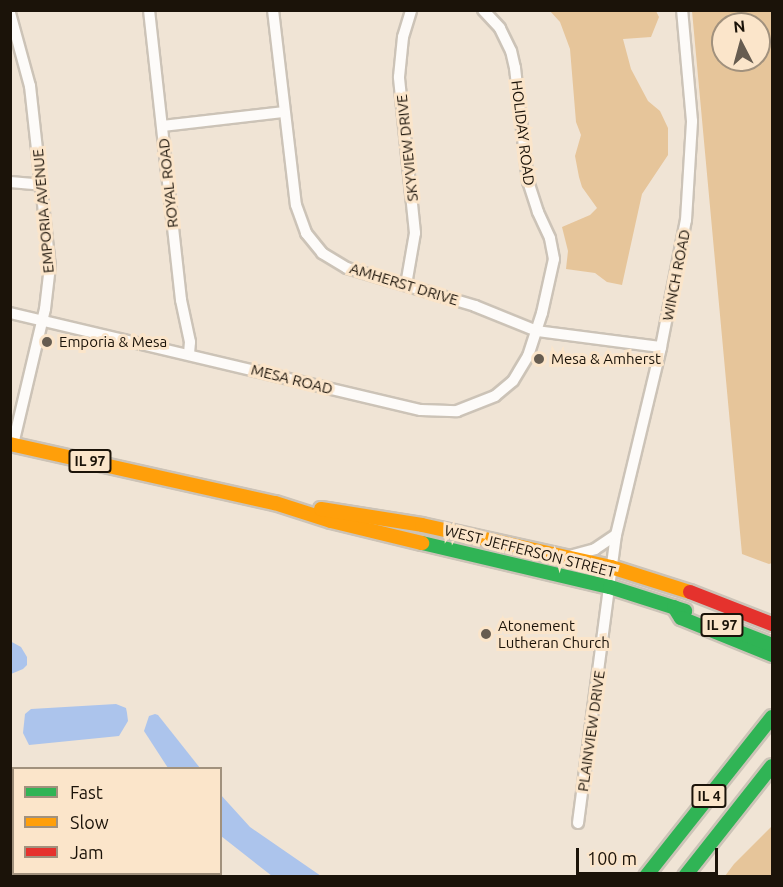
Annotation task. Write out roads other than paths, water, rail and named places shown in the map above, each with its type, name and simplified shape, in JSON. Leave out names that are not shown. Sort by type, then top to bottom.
[{"type":"main road","name":"WEST JEFFERSON STREET","points":[[12,444],[275,503],[388,518],[558,554],[611,567],[696,594],[772,624]]},
{"type":"main road","name":"WEST JEFFERSON STREET","points":[[275,503],[331,521],[610,587],[674,607],[772,645]]},
{"type":"main road","points":[[674,607],[681,618],[772,655]]},
{"type":"main road","name":"IL 4","points":[[646,876],[772,717]]},
{"type":"main road","name":"IL 4","points":[[685,876],[772,766]]},
{"type":"main road","points":[[702,854],[718,846],[772,778]]},
{"type":"street","name":"ROYAL ROAD","points":[[149,10],[183,312],[190,342],[189,354]]},
{"type":"street","name":"AMHERST DRIVE","points":[[273,10],[296,205],[306,233],[322,253],[347,268],[475,306],[537,331],[661,347]]},
{"type":"street","name":"SKYVIEW DRIVE","points":[[406,285],[415,233],[399,77],[403,37],[411,10]]},
{"type":"street","name":"HOLIDAY ROAD","points":[[483,10],[500,28],[511,51],[528,182],[553,249],[553,272],[537,331]]},
{"type":"street","name":"WINCH ROAD","points":[[611,567],[616,535],[680,259],[690,184],[692,121],[682,10]]},
{"type":"street","name":"EMPORIA AVENUE","points":[[10,13],[30,86],[50,266],[42,320],[12,444]]},
{"type":"street","points":[[163,126],[284,112]]},
{"type":"street","points":[[10,182],[42,185]]},
{"type":"street","name":"MESA ROAD","points":[[10,313],[421,410],[444,412],[474,406],[504,389],[521,370],[537,331]]},
{"type":"street","points":[[558,554],[586,553],[616,535]]},
{"type":"street","name":"PLAINVIEW DRIVE","points":[[578,823],[611,567]]},
{"type":"water","points":[[10,641],[21,647],[27,657],[27,665],[11,674]]},
{"type":"water","points":[[116,704],[126,708],[128,721],[119,736],[29,745],[23,733],[25,714],[31,709]]},
{"type":"water","points":[[158,715],[199,767],[167,767],[144,731],[149,716]]},
{"type":"water","points":[[222,796],[250,827],[321,876],[272,876],[222,837]]},
{"type":"water","points":[[22,875],[172,875],[172,876]]},
{"type":"place","name":"Emporia & Mesa","points":[[47,342]]},
{"type":"place","name":"Mesa & Amherst","points":[[539,359]]},
{"type":"place","name":"Atonement Lutheran Church","points":[[486,634]]}]
